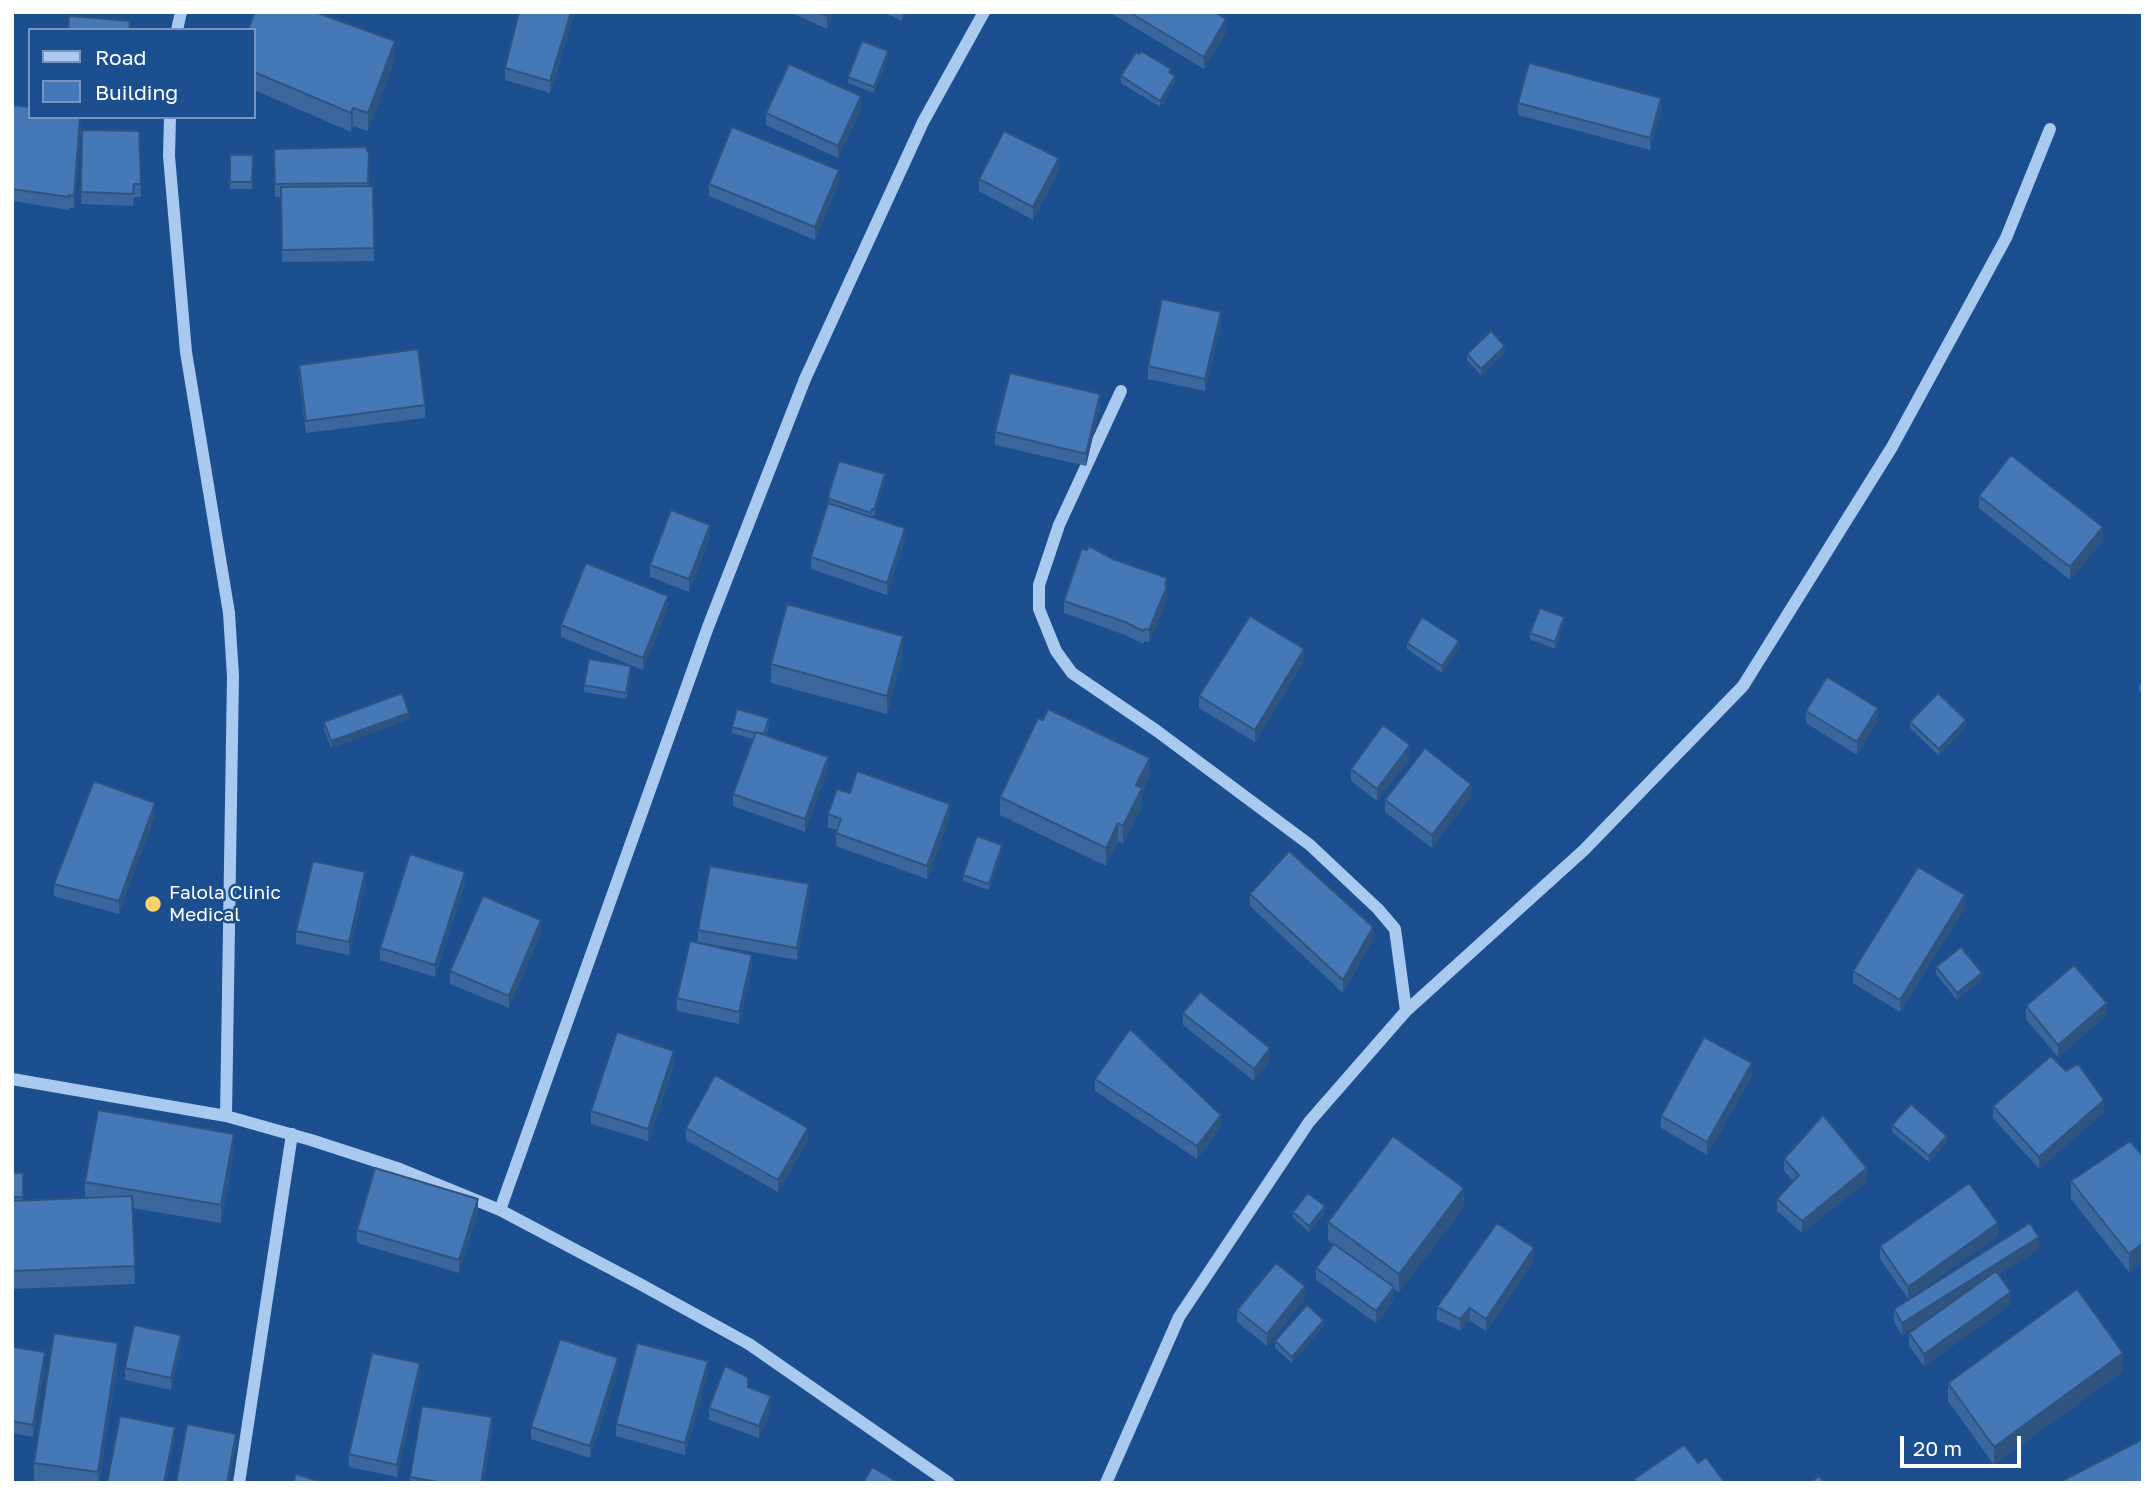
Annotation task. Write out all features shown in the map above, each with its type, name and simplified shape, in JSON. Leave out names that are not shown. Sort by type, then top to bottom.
[{"type":"street","points":[[500,1210],[672,735],[708,627],[795,403],[923,122],[984,12]]},
{"type":"street","points":[[170,119],[169,156],[186,352],[229,613],[233,676],[226,1116]]},
{"type":"street","points":[[1107,1483],[1179,1317],[1310,1122],[1406,1011],[1584,850],[1743,686],[1892,447],[2006,238],[2050,129]]},
{"type":"street","points":[[1121,391],[1059,525],[1039,585],[1039,609],[1056,651],[1072,673],[1157,731],[1310,845],[1378,909],[1395,929],[1406,1011]]},
{"type":"street","points":[[12,1079],[226,1116],[400,1169],[500,1210],[749,1344],[949,1483]]},
{"type":"street","points":[[239,1483],[292,1134]]},
{"type":"building","points":[[255,12],[315,12],[395,41],[368,113],[353,108],[351,113],[256,73],[256,28],[249,28]]},
{"type":"building","points":[[519,12],[571,12],[550,81],[505,68]]},
{"type":"building","points":[[1129,12],[1214,12],[1226,19],[1204,57]]},
{"type":"building","points":[[69,16],[130,21],[129,28],[68,28]]},
{"type":"building","points":[[862,41],[888,51],[874,87],[848,77]]},
{"type":"building","points":[[1141,51],[1171,69],[1169,72],[1175,76],[1160,101],[1121,76],[1136,52],[1140,54]]},
{"type":"building","points":[[1529,63],[1661,98],[1650,138],[1518,103]]},
{"type":"building","points":[[789,64],[861,96],[838,146],[766,113]]},
{"type":"building","points":[[12,105],[28,107],[28,119],[80,119],[74,196],[12,189]]},
{"type":"building","points":[[732,127],[839,170],[815,227],[709,184]]},
{"type":"building","points":[[83,130],[139,131],[141,184],[134,184],[133,194],[81,192]]},
{"type":"building","points":[[1004,131],[1059,158],[1033,207],[979,179]]},
{"type":"building","points":[[367,147],[368,183],[275,184],[274,149]]},
{"type":"building","points":[[230,155],[253,155],[252,182],[230,182]]},
{"type":"building","points":[[373,186],[374,248],[282,250],[281,187]]},
{"type":"building","points":[[1162,299],[1221,312],[1205,379],[1148,366]]},
{"type":"building","points":[[1491,331],[1505,346],[1481,369],[1467,354]]},
{"type":"building","points":[[418,349],[425,405],[306,421],[299,365]]},
{"type":"building","points":[[1010,373],[1100,394],[1086,454],[995,432]]},
{"type":"building","points":[[2011,455],[2103,527],[2070,567],[1979,496]]},
{"type":"building","points":[[839,461],[885,474],[871,513],[828,497]]},
{"type":"building","points":[[828,503],[905,528],[887,583],[811,557]]},
{"type":"building","points":[[671,510],[710,525],[689,579],[650,565]]},
{"type":"building","points":[[1089,546],[1113,559],[1167,578],[1167,586],[1149,630],[1143,631],[1064,601],[1082,548],[1087,550]]},
{"type":"building","points":[[586,563],[668,596],[643,658],[561,625]]},
{"type":"building","points":[[787,604],[903,636],[887,696],[771,664]]},
{"type":"building","points":[[1540,608],[1564,617],[1555,642],[1530,633]]},
{"type":"building","points":[[1250,616],[1304,649],[1255,730],[1199,696]]},
{"type":"building","points":[[1422,617],[1459,641],[1442,666],[1407,643]]},
{"type":"building","points":[[589,659],[631,666],[626,693],[584,685]]},
{"type":"building","points":[[1827,677],[1878,708],[1857,742],[1806,711]]},
{"type":"building","points":[[402,693],[409,713],[331,741],[324,722]]},
{"type":"building","points":[[1938,693],[1966,720],[1939,749],[1910,722]]},
{"type":"building","points":[[737,709],[769,718],[764,734],[732,727]]},
{"type":"building","points":[[1048,709],[1150,758],[1136,785],[1142,788],[1123,826],[1118,823],[1106,848],[1000,797],[1038,718],[1043,720]]},
{"type":"building","points":[[1383,725],[1410,745],[1377,789],[1351,769]]},
{"type":"building","points":[[756,732],[828,757],[805,819],[733,794]]},
{"type":"building","points":[[1425,748],[1471,784],[1432,835],[1385,800]]},
{"type":"building","points":[[857,771],[950,804],[927,866],[836,833],[841,819],[828,814],[837,789],[850,793]]},
{"type":"building","points":[[94,781],[155,803],[119,901],[54,884]]},
{"type":"building","points":[[977,836],[1002,845],[989,884],[963,875]]},
{"type":"building","points":[[1289,851],[1373,927],[1343,980],[1250,894]]},
{"type":"building","points":[[410,854],[465,872],[435,965],[380,948]]},
{"type":"building","points":[[313,861],[365,872],[349,942],[296,931]]},
{"type":"building","points":[[710,866],[809,884],[797,948],[698,930]]},
{"type":"building","points":[[1918,867],[1965,895],[1900,1000],[1853,971]]},
{"type":"building","points":[[483,896],[541,920],[509,996],[450,971]]},
{"type":"building","points":[[690,941],[752,955],[739,1012],[677,998]]},
{"type":"building","points":[[1961,947],[1982,973],[1957,993],[1936,967]]},
{"type":"building","points":[[2074,965],[2107,1003],[2058,1045],[2026,1006]]},
{"type":"building","points":[[1200,992],[1270,1048],[1254,1069],[1183,1013]]},
{"type":"building","points":[[1130,1029],[1221,1115],[1197,1146],[1095,1079]]},
{"type":"building","points":[[617,1032],[674,1051],[648,1129],[591,1111]]},
{"type":"building","points":[[1704,1037],[1752,1063],[1707,1142],[1661,1116]]},
{"type":"building","points":[[2051,1056],[2066,1071],[2078,1064],[2104,1100],[2039,1157],[1993,1106]]},
{"type":"building","points":[[715,1075],[808,1128],[778,1180],[686,1128]]},
{"type":"building","points":[[1911,1104],[1947,1136],[1929,1156],[1892,1125]]},
{"type":"building","points":[[98,1110],[234,1134],[221,1205],[85,1182]]},
{"type":"building","points":[[1823,1115],[1867,1168],[1802,1221],[1777,1199],[1799,1175],[1784,1159]]},
{"type":"building","points":[[1393,1136],[1464,1188],[1399,1274],[1328,1222]]},
{"type":"building","points":[[2130,1141],[2143,1156],[2143,1243],[2129,1254],[2071,1181]]},
{"type":"building","points":[[375,1168],[478,1199],[459,1260],[357,1230]]},
{"type":"building","points":[[12,1173],[23,1173],[23,1197],[12,1197]]},
{"type":"building","points":[[1969,1183],[1998,1223],[1908,1287],[1880,1246]]},
{"type":"building","points":[[1308,1193],[1325,1206],[1309,1226],[1293,1212]]},
{"type":"building","points":[[132,1196],[135,1266],[13,1271],[12,1201]]},
{"type":"building","points":[[1497,1223],[1534,1248],[1486,1319],[1470,1308],[1460,1319],[1437,1307]]},
{"type":"building","points":[[2030,1223],[2039,1237],[1902,1323],[1894,1309]]},
{"type":"building","points":[[1334,1244],[1394,1287],[1376,1311],[1316,1268]]},
{"type":"building","points":[[1276,1263],[1305,1286],[1267,1334],[1237,1310]]},
{"type":"building","points":[[1996,1271],[2011,1292],[1924,1354],[1909,1333]]},
{"type":"building","points":[[2077,1289],[2123,1353],[1994,1447],[1948,1383]]},
{"type":"building","points":[[1307,1305],[1324,1320],[1292,1357],[1275,1341]]},
{"type":"building","points":[[134,1325],[181,1335],[171,1378],[125,1368]]},
{"type":"building","points":[[54,1333],[118,1343],[98,1472],[34,1463]]},
{"type":"building","points":[[560,1339],[618,1358],[590,1446],[531,1427]]},
{"type":"building","points":[[637,1343],[708,1361],[685,1443],[616,1424]]},
{"type":"building","points":[[13,1347],[45,1352],[33,1425],[12,1421]]},
{"type":"building","points":[[372,1353],[420,1363],[397,1465],[349,1454]]},
{"type":"building","points":[[725,1366],[748,1377],[748,1387],[771,1396],[759,1426],[709,1408]]},
{"type":"building","points":[[422,1406],[492,1417],[481,1483],[442,1483],[410,1477]]},
{"type":"building","points":[[120,1416],[175,1427],[164,1483],[107,1483]]},
{"type":"building","points":[[187,1424],[236,1434],[227,1483],[176,1483]]},
{"type":"building","points":[[2143,1439],[2143,1483],[2058,1483]]},
{"type":"building","points":[[1684,1445],[1698,1463],[1706,1457],[1725,1483],[1637,1483],[1634,1479]]},
{"type":"building","points":[[872,1467],[899,1483],[863,1483]]},
{"type":"building","points":[[296,1474],[324,1483],[293,1483]]},
{"type":"building","points":[[1819,1476],[1824,1483],[1810,1483]]},
{"type":"place","name":"Falola Clinic Medical","points":[[153,904]]}]
